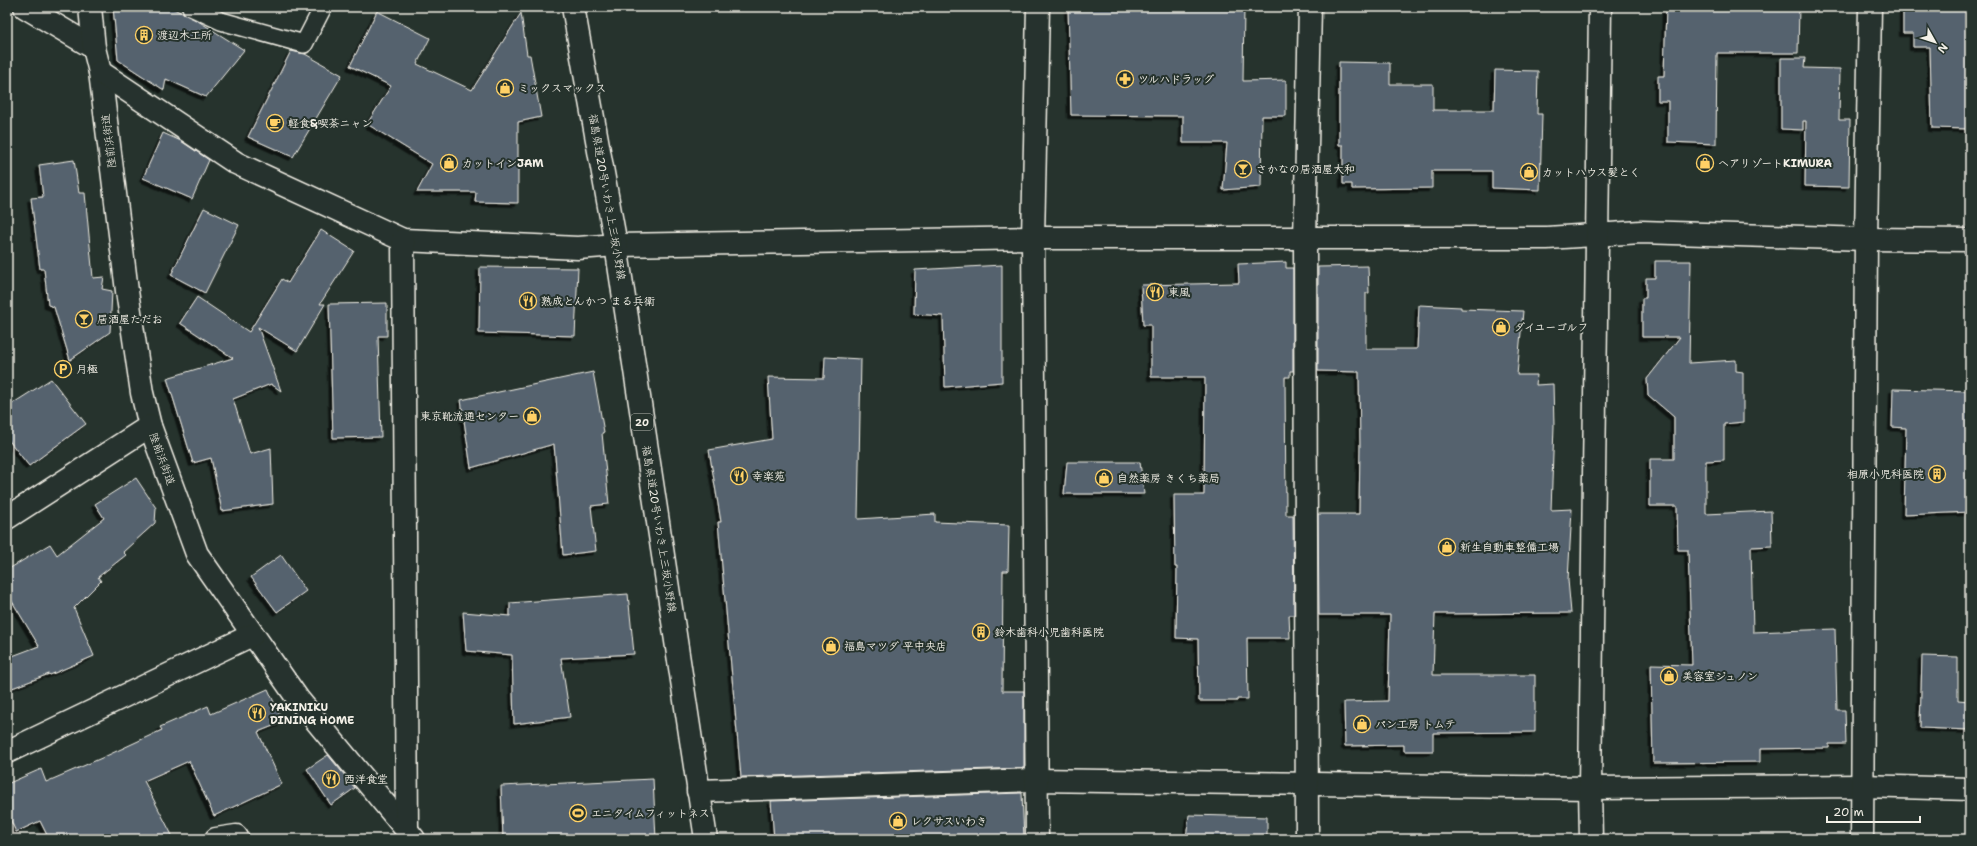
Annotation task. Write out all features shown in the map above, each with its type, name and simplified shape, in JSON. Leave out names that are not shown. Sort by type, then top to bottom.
[{"type":"street","points":[[25,7],[94,48]]},
{"type":"street","name":"陸前浜街道","points":[[90,7],[94,48],[100,72],[127,291],[142,393],[150,426],[197,554],[298,699],[410,834]]},
{"type":"street","name":"福島県道20号いわき上三坂小野線","points":[[573,7],[616,245],[706,839]]},
{"type":"street","points":[[1037,839],[1035,780],[1033,238],[1038,7]]},
{"type":"street","points":[[1307,839],[1304,238],[1310,7]]},
{"type":"street","points":[[1591,839],[1590,788],[1600,7]]},
{"type":"street","points":[[1862,839],[1861,786],[1866,239],[1870,7]]},
{"type":"street","points":[[100,72],[236,163],[402,240],[578,248],[616,245],[1033,238],[1547,238],[1641,232],[1866,239],[1970,240]]},
{"type":"street","points":[[402,240],[410,834]]},
{"type":"street","points":[[7,518],[150,426]]},
{"type":"street","points":[[7,752],[252,635]]},
{"type":"street","points":[[698,791],[1035,780],[1590,788],[1861,786],[1970,789]]},
{"type":"street","points":[[216,839],[236,836],[238,839]]},
{"type":"lane","points":[[191,7],[221,21],[304,44],[323,7]]},
{"type":"building","points":[[113,7],[170,7],[198,21],[244,50],[206,97],[166,79],[164,90],[118,60]]},
{"type":"building","points":[[1068,7],[1244,7],[1243,81],[1286,80],[1286,116],[1262,116],[1261,187],[1223,190],[1227,143],[1183,143],[1183,116],[1071,115]]},
{"type":"building","points":[[1666,7],[1799,7],[1798,53],[1717,53],[1716,144],[1668,142],[1668,101],[1658,101],[1658,76],[1664,76]]},
{"type":"building","points":[[1903,7],[1970,7],[1970,129],[1932,128],[1930,47],[1913,47],[1913,33],[1903,33]]},
{"type":"building","points":[[377,11],[430,38],[417,64],[472,90],[521,13],[527,55],[530,55],[541,117],[518,122],[518,203],[475,202],[476,192],[417,192],[432,164],[367,124],[391,86],[350,66]]},
{"type":"building","points":[[291,51],[305,54],[342,75],[293,157],[248,137]]},
{"type":"building","points":[[1781,58],[1805,58],[1804,68],[1840,69],[1839,120],[1850,120],[1849,187],[1805,186],[1806,121],[1803,121],[1803,130],[1781,129]]},
{"type":"building","points":[[1339,62],[1390,63],[1390,84],[1433,84],[1433,110],[1494,110],[1495,70],[1538,71],[1537,114],[1542,114],[1540,190],[1492,188],[1492,171],[1432,171],[1432,188],[1352,189],[1352,184],[1343,184],[1343,145],[1339,145]]},
{"type":"building","points":[[163,133],[181,141],[209,160],[192,199],[143,178]]},
{"type":"building","points":[[74,160],[79,193],[85,193],[93,278],[104,277],[102,289],[112,291],[110,332],[70,360],[54,307],[48,305],[44,269],[40,269],[31,198],[43,197],[39,165]]},
{"type":"building","points":[[204,208],[239,225],[205,293],[171,275]]},
{"type":"building","points":[[321,230],[354,251],[320,304],[325,304],[297,351],[258,327],[281,391],[271,384],[233,399],[250,454],[271,448],[273,504],[222,511],[211,458],[193,463],[167,378],[233,358],[180,323],[197,297],[249,332],[282,279],[288,283]]},
{"type":"building","points":[[1655,261],[1691,261],[1689,363],[1736,360],[1736,371],[1743,372],[1743,422],[1724,424],[1724,460],[1706,461],[1706,514],[1771,511],[1772,546],[1751,547],[1753,632],[1835,629],[1837,710],[1845,710],[1846,744],[1829,744],[1829,748],[1760,749],[1760,762],[1653,763],[1651,664],[1692,665],[1688,550],[1678,550],[1677,506],[1650,506],[1650,459],[1674,459],[1674,417],[1648,395],[1647,379],[1680,337],[1642,337],[1642,298],[1646,298],[1646,278],[1655,278]]},
{"type":"building","points":[[1286,262],[1286,268],[1293,268],[1293,371],[1290,371],[1290,377],[1285,377],[1286,515],[1293,515],[1294,615],[1289,615],[1290,638],[1247,638],[1248,699],[1237,699],[1237,701],[1199,701],[1198,639],[1176,638],[1177,567],[1175,567],[1174,495],[1204,495],[1205,377],[1151,377],[1151,325],[1143,325],[1141,285],[1239,283],[1238,264]]},
{"type":"building","points":[[1002,265],[1002,382],[945,387],[943,316],[914,314],[915,270]]},
{"type":"building","points":[[1368,266],[1369,293],[1366,293],[1366,349],[1417,349],[1419,305],[1461,307],[1461,309],[1523,311],[1517,375],[1537,375],[1536,385],[1553,384],[1554,426],[1551,510],[1572,509],[1568,580],[1571,613],[1435,614],[1433,675],[1535,675],[1535,732],[1433,733],[1433,751],[1404,751],[1404,745],[1345,746],[1344,702],[1388,701],[1390,615],[1319,615],[1318,514],[1359,514],[1360,446],[1359,372],[1318,371],[1318,267]]},
{"type":"building","name":"熟成とんかつ まる兵衛","points":[[480,267],[578,268],[575,336],[479,333]]},
{"type":"building","points":[[387,303],[387,336],[378,336],[381,437],[333,438],[329,304]]},
{"type":"building","points":[[825,357],[861,359],[858,519],[935,514],[935,522],[1009,525],[1008,571],[1003,571],[1002,691],[1024,691],[1024,768],[741,777],[718,522],[721,522],[709,450],[772,439],[768,377],[824,378]]},
{"type":"building","name":"東京靴流通センター","points":[[593,372],[604,432],[602,433],[609,504],[591,506],[596,551],[563,555],[554,444],[471,468],[461,400]]},
{"type":"building","points":[[51,379],[86,424],[29,466],[7,438],[7,407]]},
{"type":"building","points":[[1893,389],[1970,391],[1970,512],[1904,515],[1906,428],[1892,427]]},
{"type":"building","name":"自然薬房 きくち薬局","points":[[1067,462],[1140,462],[1144,494],[1064,494]]},
{"type":"building","points":[[136,478],[156,508],[155,523],[123,552],[126,555],[98,577],[101,581],[74,608],[94,656],[50,675],[49,674],[7,690],[7,658],[39,646],[7,593],[7,570],[50,544],[57,555],[104,518],[95,504]]},
{"type":"building","points":[[281,555],[306,591],[277,612],[251,577]]},
{"type":"building","points":[[628,594],[634,654],[561,658],[570,717],[514,724],[512,655],[466,651],[463,612],[510,616],[510,603]]},
{"type":"building","points":[[1922,656],[1958,657],[1958,700],[1970,701],[1970,730],[1920,728]]},
{"type":"building","points":[[268,689],[283,722],[258,732],[282,784],[214,816],[189,761],[144,781],[174,839],[49,839],[40,821],[16,832],[7,812],[7,784],[41,769],[46,782],[162,730],[160,727],[208,706],[211,714]]},
{"type":"building","name":"西洋食堂","points":[[328,755],[355,788],[331,805],[307,769]]},
{"type":"building","name":"エニタイムフィットネス","points":[[653,779],[656,839],[503,839],[501,786]]},
{"type":"building","name":"レクサスいわき","points":[[1022,793],[1024,839],[774,839],[771,801]]},
{"type":"building","points":[[1189,815],[1267,817],[1267,839],[1186,839]]},
{"type":"place","name":"渡辺木工所","points":[[144,35]]},
{"type":"place","name":"ツルハドラッグ","points":[[1125,79]]},
{"type":"place","name":"ミックスマックス","points":[[505,88]]},
{"type":"place","name":"軽食&喫茶ニャン","points":[[275,123]]},
{"type":"place","name":"カットインJAM","points":[[449,163]]},
{"type":"place","name":"ヘアリゾートKIMURA","points":[[1705,163]]},
{"type":"place","name":"さかなの居酒屋大和","points":[[1243,169]]},
{"type":"place","name":"カットハウス髪とく","points":[[1529,172]]},
{"type":"place","name":"東風","points":[[1155,292]]},
{"type":"place","name":"熟成とんかつ まる兵衛","points":[[528,301]]},
{"type":"place","name":"居酒屋ただお","points":[[84,319]]},
{"type":"place","name":"ダイユーゴルフ","points":[[1501,327]]},
{"type":"place","name":"月極","points":[[63,369]]},
{"type":"place","name":"東京靴流通センター","points":[[532,416]]},
{"type":"place","name":"相原小児科医院","points":[[1937,474]]},
{"type":"place","name":"幸楽苑","points":[[739,476]]},
{"type":"place","name":"自然薬房 きくち薬局","points":[[1104,478]]},
{"type":"place","name":"新生自動車整備工場","points":[[1447,547]]},
{"type":"place","name":"鈴木歯科小児歯科医院","points":[[981,632]]},
{"type":"place","name":"福島マツダ 平中央店","points":[[831,646]]},
{"type":"place","name":"美容室ジュノン","points":[[1669,676]]},
{"type":"place","name":"YAKINIKU DINING HOME","points":[[257,713]]},
{"type":"place","name":"パン工房 トムテ","points":[[1362,724]]},
{"type":"place","name":"西洋食堂","points":[[331,779]]},
{"type":"place","name":"エニタイムフィットネス","points":[[578,813]]},
{"type":"place","name":"レクサスいわき","points":[[898,821]]}]
